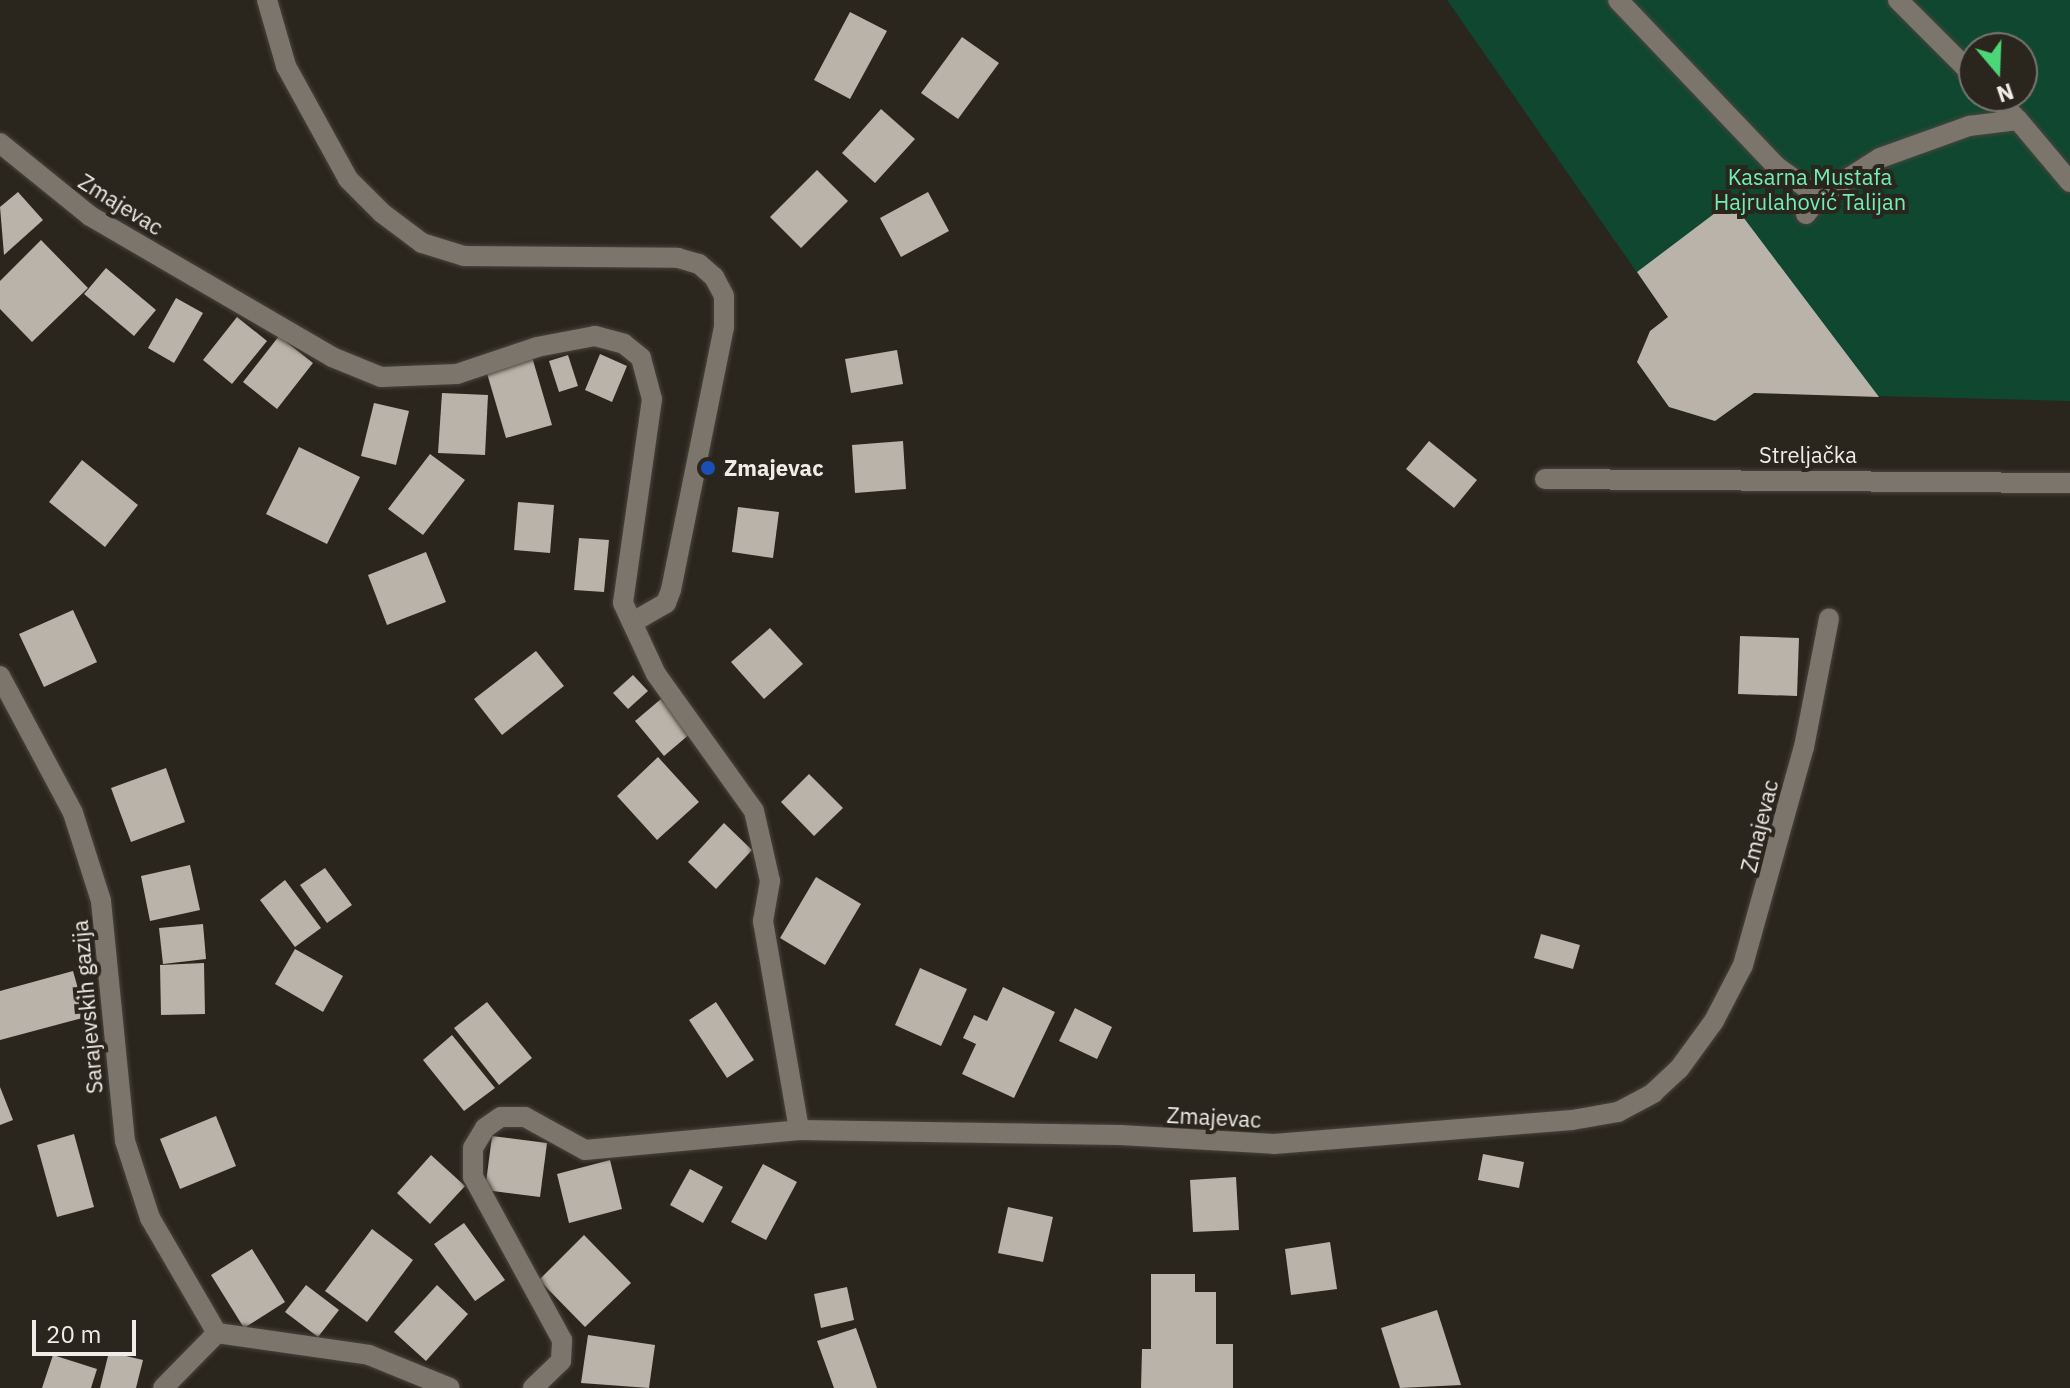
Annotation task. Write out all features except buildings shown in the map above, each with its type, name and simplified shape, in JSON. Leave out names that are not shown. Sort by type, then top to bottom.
[{"type":"street","points":[[267,0],[286,66],[348,179],[382,213],[422,243],[464,256],[678,258],[699,264],[714,277],[724,296],[724,327],[671,590],[666,603],[632,623]]},
{"type":"street","points":[[1618,0],[1776,166],[1819,197]]},
{"type":"street","points":[[1898,0],[1958,60]]},
{"type":"street","points":[[2010,112],[2070,182]]},
{"type":"street","points":[[1806,214],[1819,197],[1880,158],[1969,126],[2018,120]]},
{"type":"street","name":"Zmajevac","points":[[0,143],[90,216],[332,357],[381,377],[457,374],[537,347],[595,336],[624,344],[648,373],[652,399],[623,586],[632,623],[656,674],[754,811],[770,881],[763,921],[799,1130],[1120,1135],[1274,1144],[1618,1112],[1653,1093],[1679,1069],[1714,1021],[1743,965],[1804,747],[1829,618]]},
{"type":"street","name":"Streljačka","points":[[1545,479],[2070,483]]},
{"type":"street","name":"Sarajevskih gazija","points":[[0,676],[73,813],[101,901],[125,1141],[150,1218],[217,1333]]},
{"type":"street","points":[[533,1388],[561,1361],[562,1340],[473,1177],[473,1148],[485,1128],[501,1117],[525,1117],[585,1150],[799,1130]]},
{"type":"street","points":[[163,1388],[217,1333],[369,1355],[450,1388]]},
{"type":"green space","name":"Kasarna Mustafa Hajrulahović Talijan","points":[[1447,0],[2070,0],[2070,401],[1754,393],[1715,421],[1669,407],[1637,362],[1668,317]]},
{"type":"place","name":"Zmajevac","points":[[708,468]]}]
